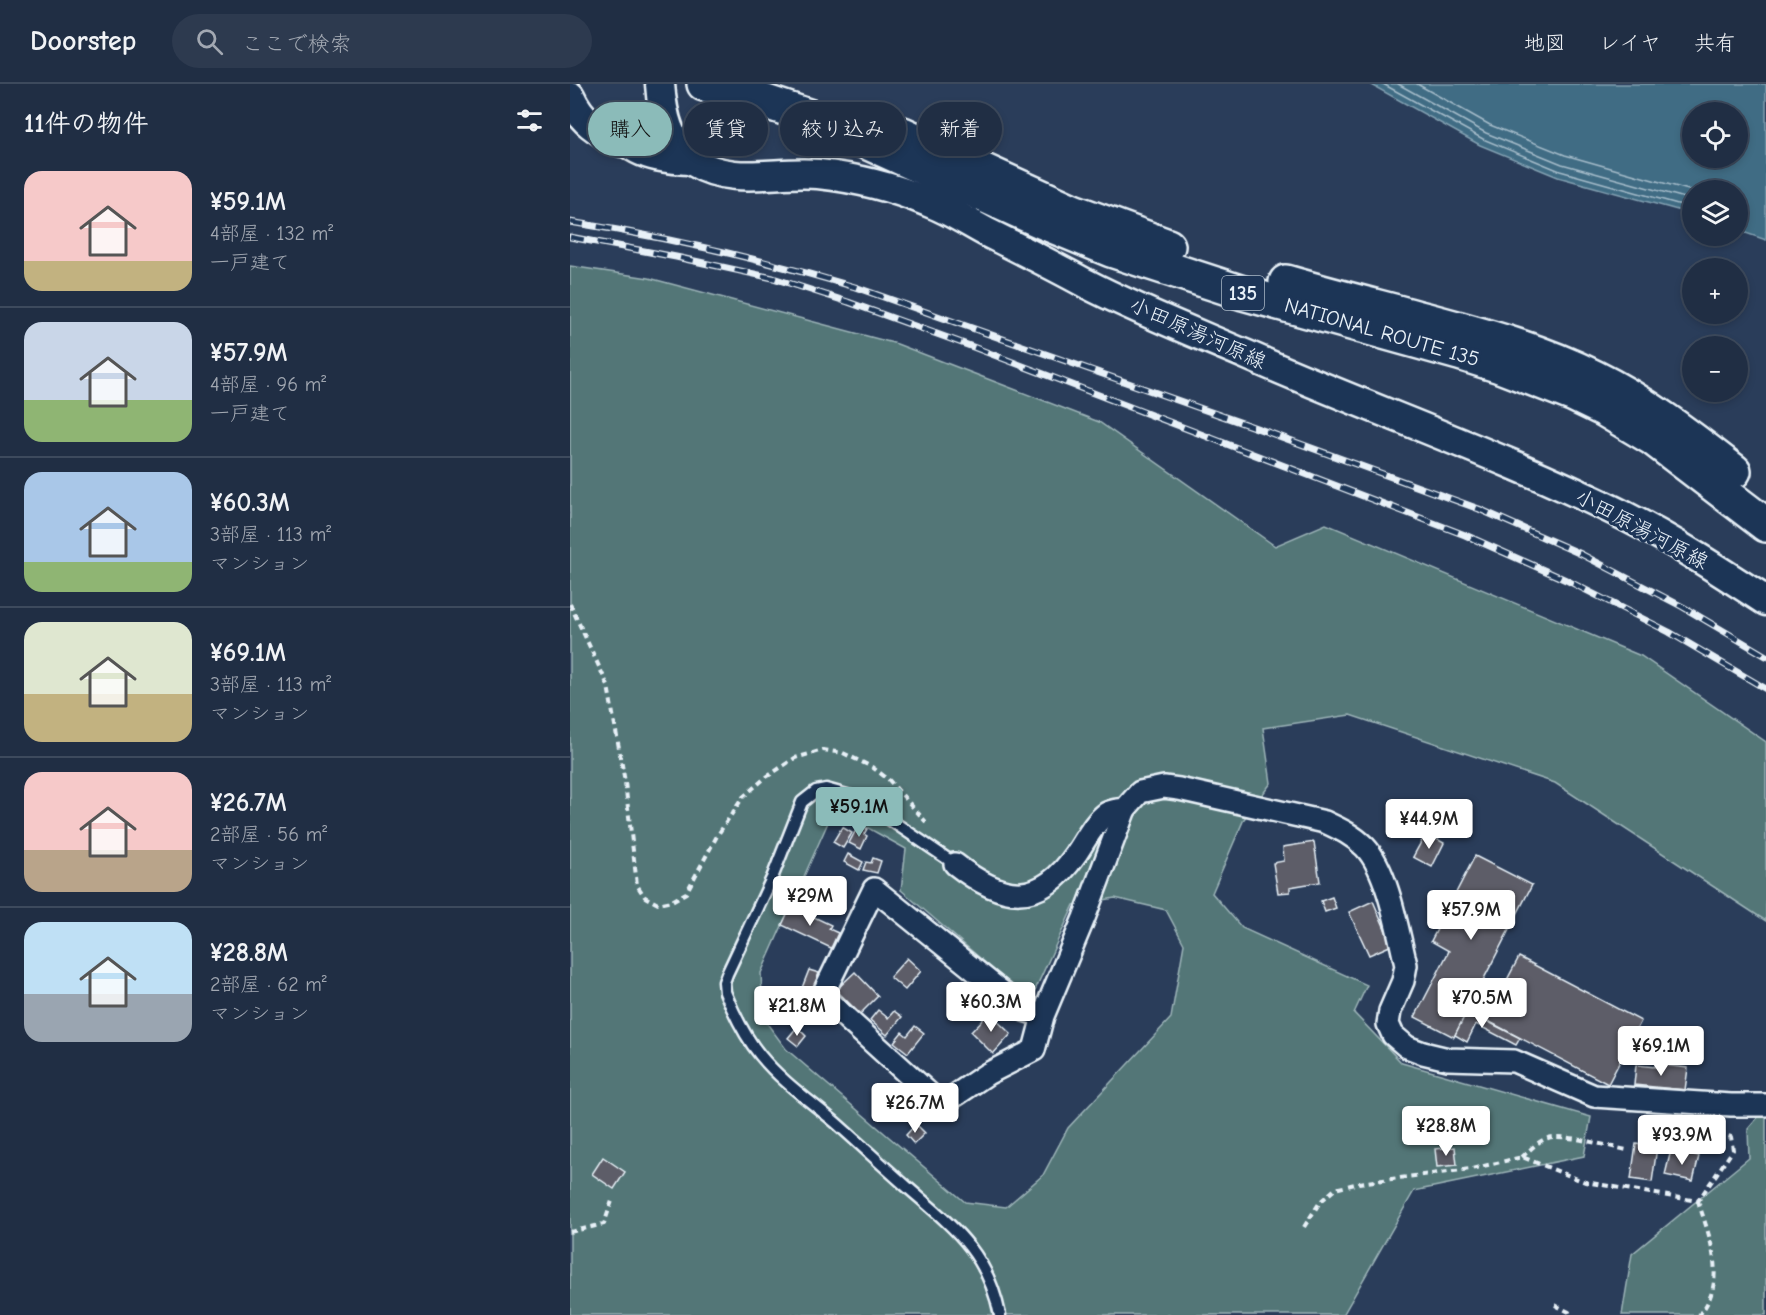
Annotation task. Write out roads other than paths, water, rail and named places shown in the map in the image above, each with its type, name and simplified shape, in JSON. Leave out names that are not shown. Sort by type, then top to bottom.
[{"type":"highway","name":"NATIONAL ROUTE 135","points":[[704,84],[810,117],[1111,250],[1243,293],[1469,356],[1572,394],[1605,410],[1652,438],[1766,525]]},
{"type":"highway","name":"NATIONAL ROUTE 135","points":[[776,84],[819,98],[1073,211],[1122,230],[1222,263],[1505,341],[1562,362],[1612,386],[1648,407],[1766,496]]},
{"type":"main road","name":"小田原湯河原線","points":[[660,84],[663,102]]},
{"type":"main road","points":[[570,96],[588,124]]},
{"type":"main road","name":"小田原湯河原線","points":[[672,136],[686,156],[697,164],[738,176],[802,173],[859,180],[894,189],[929,202],[1117,298],[1383,413],[1529,471],[1595,501],[1658,534],[1766,601]]},
{"type":"street","points":[[648,156],[668,163],[697,164]]},
{"type":"street","points":[[1043,1016],[1024,1010],[874,889],[822,996],[934,1098],[947,1101],[987,1074],[1034,1050],[1043,1016],[1084,918],[1125,809],[1140,792],[1164,787],[1325,822],[1346,832],[1365,848],[1379,868],[1406,965],[1403,981],[1390,1011],[1388,1024],[1393,1035],[1407,1047],[1448,1059],[1514,1061],[1594,1096],[1731,1105],[1766,1104]]},
{"type":"street","points":[[955,864],[986,886],[1008,892],[1028,893],[1044,887],[1067,867],[1096,825],[1108,812],[1125,809]]},
{"type":"lane","points":[[955,864],[858,798],[826,789],[816,791],[802,802],[772,878],[724,982],[725,992],[751,1044],[774,1070],[869,1152],[972,1248],[989,1276],[1000,1315]]},
{"type":"water","points":[[1370,84],[1766,84],[1766,240],[1748,234],[1748,180],[1682,180],[1682,211],[1558,177],[1480,145]]},
{"type":"railway","points":[[570,222],[714,250],[855,287],[1265,431],[1479,509],[1581,554],[1683,607],[1766,656]]},
{"type":"railway","points":[[570,237],[773,278],[973,347],[1465,535],[1566,580],[1669,632],[1766,689]]}]
